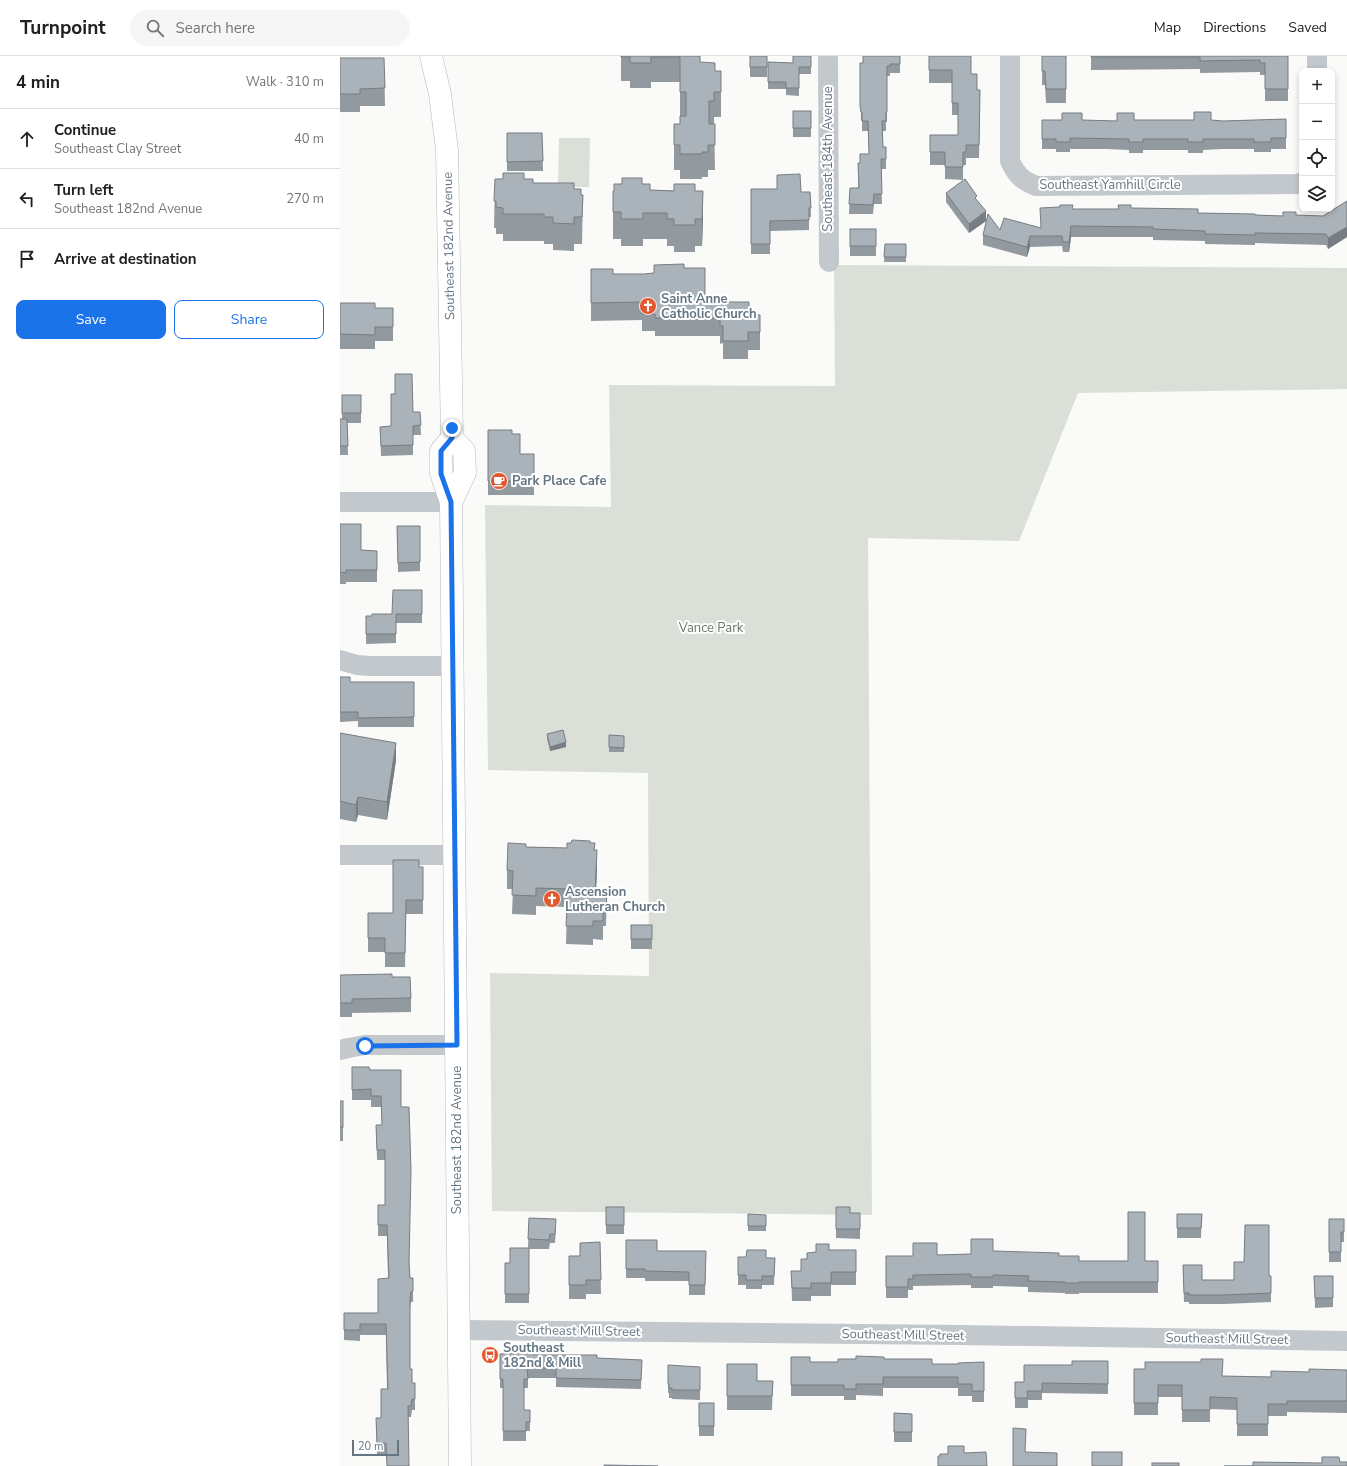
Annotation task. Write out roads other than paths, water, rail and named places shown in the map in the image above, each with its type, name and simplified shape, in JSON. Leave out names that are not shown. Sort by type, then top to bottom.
[{"type":"main road","name":"Southeast 182nd Avenue","points":[[431,56],[440,94],[447,150],[452,438],[464,451],[465,473],[451,502],[460,1466]]},
{"type":"street","name":"Southeast 184th Avenue","points":[[828,56],[829,262]]},
{"type":"street","name":"Southeast Yamhill Circle","points":[[1010,56],[1010,161],[1016,173],[1025,181],[1036,186],[1299,183]]},
{"type":"street","points":[[1317,56],[1317,68]]},
{"type":"street","points":[[340,502],[451,502]]},
{"type":"street","points":[[340,660],[357,665],[370,666],[453,666]]},
{"type":"street","points":[[340,855],[455,855]]},
{"type":"street","points":[[340,1050],[365,1046],[457,1045]]},
{"type":"street","name":"Southeast Mill Street","points":[[459,1330],[960,1335],[1347,1341]]},
{"type":"place","name":"Saint Anne Catholic Church","points":[[648,306]]},
{"type":"place","name":"Park Place Cafe","points":[[499,481]]},
{"type":"place","name":"Ascension Lutheran Church","points":[[552,899]]},
{"type":"place","name":"Southeast 182nd & Mill","points":[[490,1355]]},
{"type":"park label","name":"Vance Park","points":[[711,628]]}]
